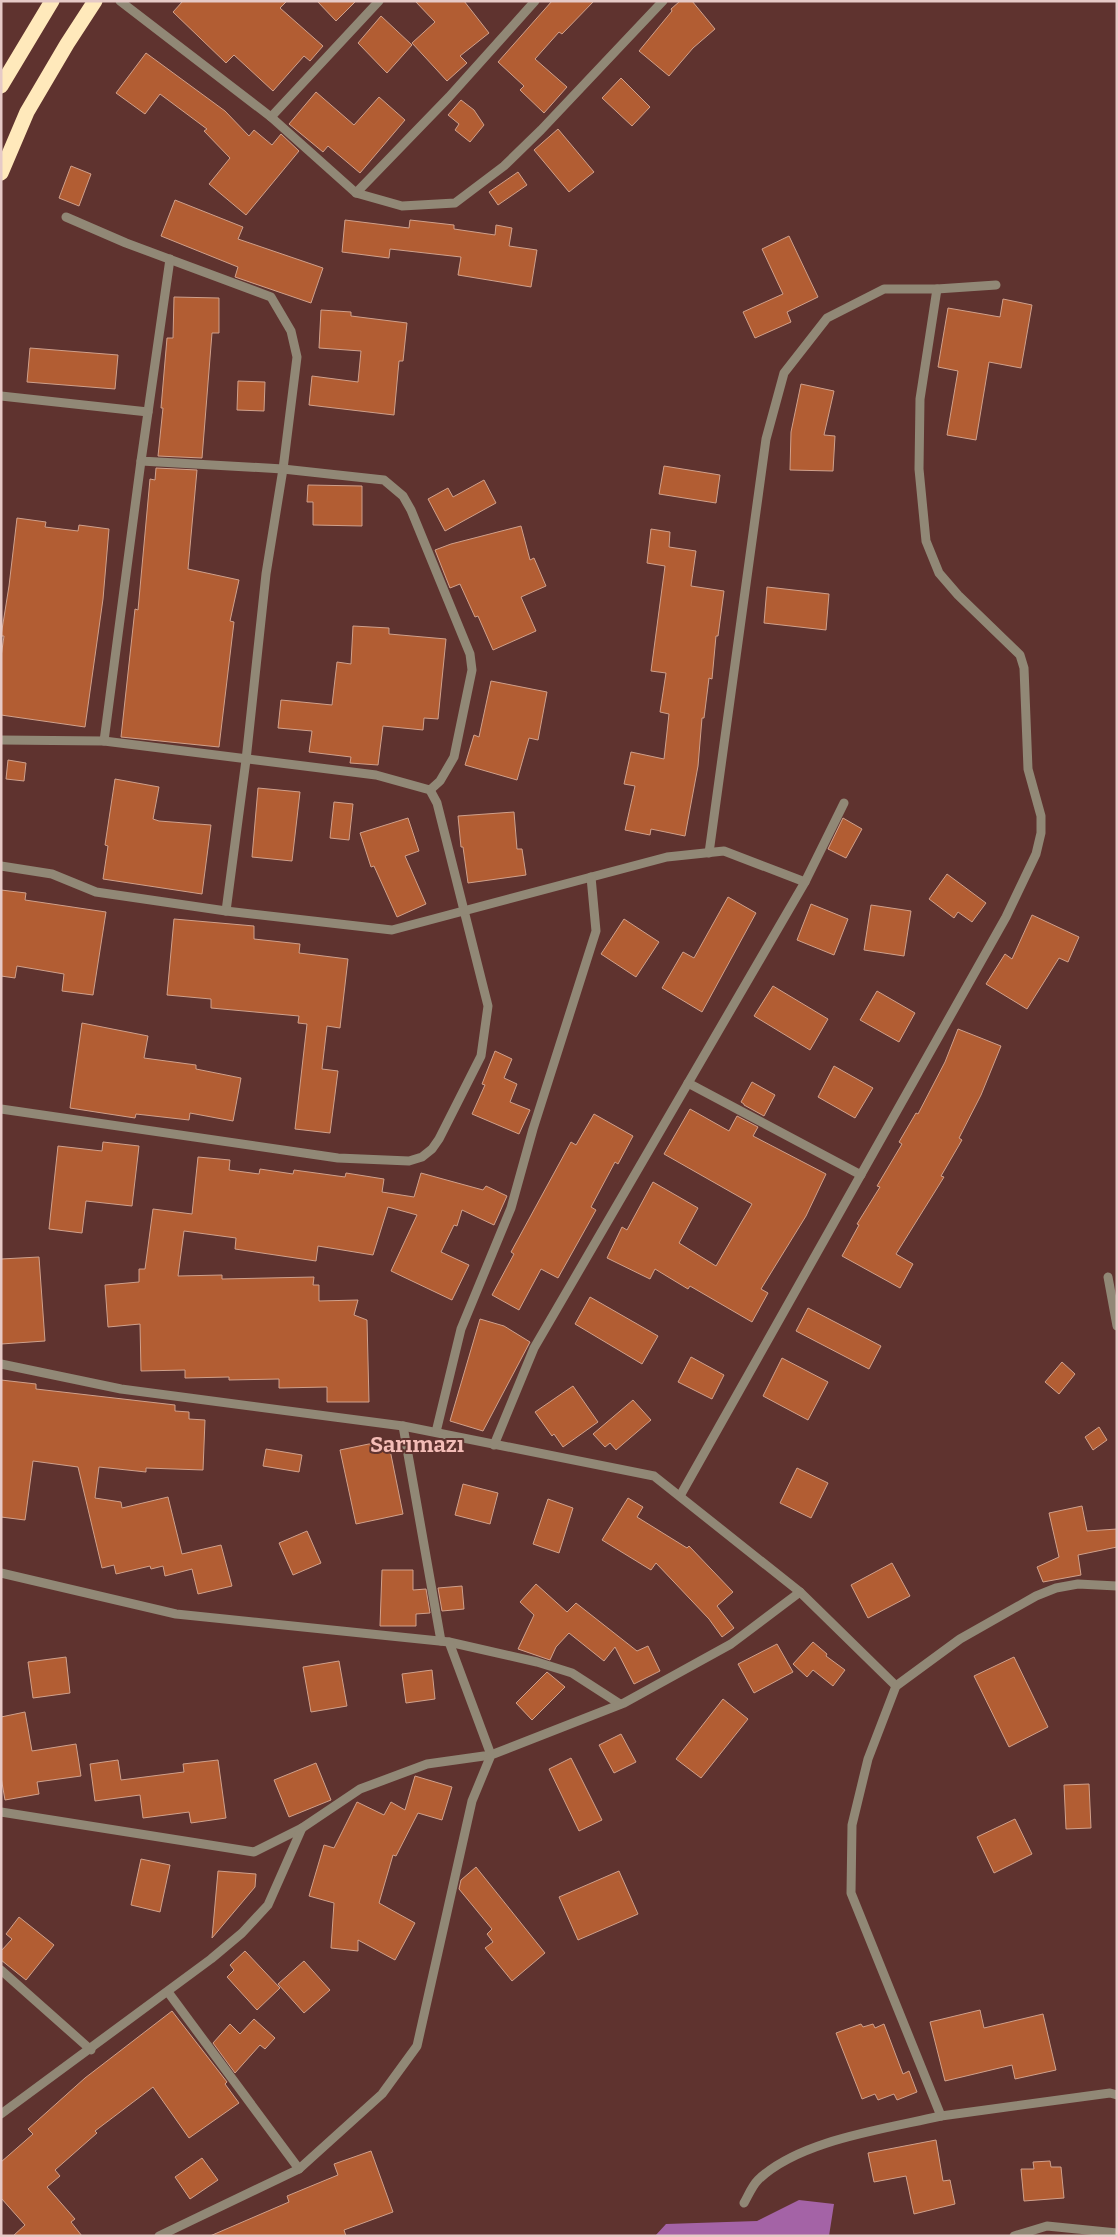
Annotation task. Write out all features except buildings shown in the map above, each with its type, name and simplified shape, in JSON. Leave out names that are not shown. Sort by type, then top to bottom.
[{"type":"highway","points":[[1,86],[52,1]]},
{"type":"highway","points":[[1,172],[28,112],[67,44],[95,1]]},
{"type":"street","points":[[120,1],[271,117],[356,193],[402,206],[455,203],[504,166],[535,136],[663,1]]},
{"type":"street","points":[[271,117],[379,1]]},
{"type":"street","points":[[356,193],[448,97],[535,1]]},
{"type":"street","points":[[66,217],[170,260],[271,297],[291,332],[298,357],[266,574],[246,760],[226,911]]},
{"type":"street","points":[[104,741],[170,260]]},
{"type":"street","points":[[708,853],[766,439],[784,373],[827,318],[884,289],[937,289],[996,284]]},
{"type":"street","points":[[680,1496],[1006,918],[1036,854],[1041,833],[1041,816],[1028,769],[1024,668],[1020,655],[958,595],[939,573],[926,541],[919,469],[920,399],[937,289]]},
{"type":"street","points":[[1,396],[148,412]]},
{"type":"street","points":[[141,461],[283,469],[384,480],[403,496],[411,510],[470,654],[472,670],[454,757],[440,781],[430,790]]},
{"type":"street","points":[[1,740],[104,741],[246,760],[376,774],[430,790],[437,803],[488,1006],[481,1056],[439,1139],[432,1149],[422,1157],[409,1161],[394,1162],[338,1158],[1,1109]]},
{"type":"street","points":[[494,1445],[534,1348],[805,882],[844,802]]},
{"type":"street","points":[[1,866],[52,874],[96,892],[226,911],[392,930],[667,857],[724,852],[805,882]]},
{"type":"street","points":[[436,1432],[461,1329],[512,1208],[536,1120],[596,931],[590,877]]},
{"type":"street","points":[[688,1083],[861,1175]]},
{"type":"street","points":[[1108,1277],[1117,1326]]},
{"type":"street","points":[[1,1364],[121,1389],[403,1426],[654,1476],[800,1592],[896,1686]]},
{"type":"street","points":[[159,2236],[299,2169],[382,2094],[417,2046],[472,1801],[491,1755],[445,1642],[403,1426]]},
{"type":"street","points":[[1,1573],[176,1614],[445,1642],[537,1662],[572,1673],[620,1704]]},
{"type":"street","points":[[941,2116],[851,1893],[852,1825],[868,1759],[896,1686],[960,1639],[1036,1596],[1056,1588],[1078,1584],[1117,1586]]},
{"type":"street","points":[[1,1812],[254,1852],[302,1828],[360,1789],[427,1764],[491,1755],[620,1704],[731,1644],[800,1592]]},
{"type":"street","points":[[1,2114],[91,2050],[211,1960],[242,1933],[268,1905],[302,1828]]},
{"type":"street","points":[[1,1970],[91,2050]]},
{"type":"street","points":[[168,1992],[299,2169]]},
{"type":"street","points":[[744,2203],[756,2182],[780,2163],[802,2151],[941,2116],[1110,2093],[1117,2096]]},
{"type":"street","points":[[1014,2236],[1047,2226],[1117,2233]]},
{"type":"shaded area","points":[[799,2200],[834,2204],[829,2236],[655,2236],[666,2224],[757,2221]]},
{"type":"district","name":"Sarımazı","points":[[417,1444]]}]
